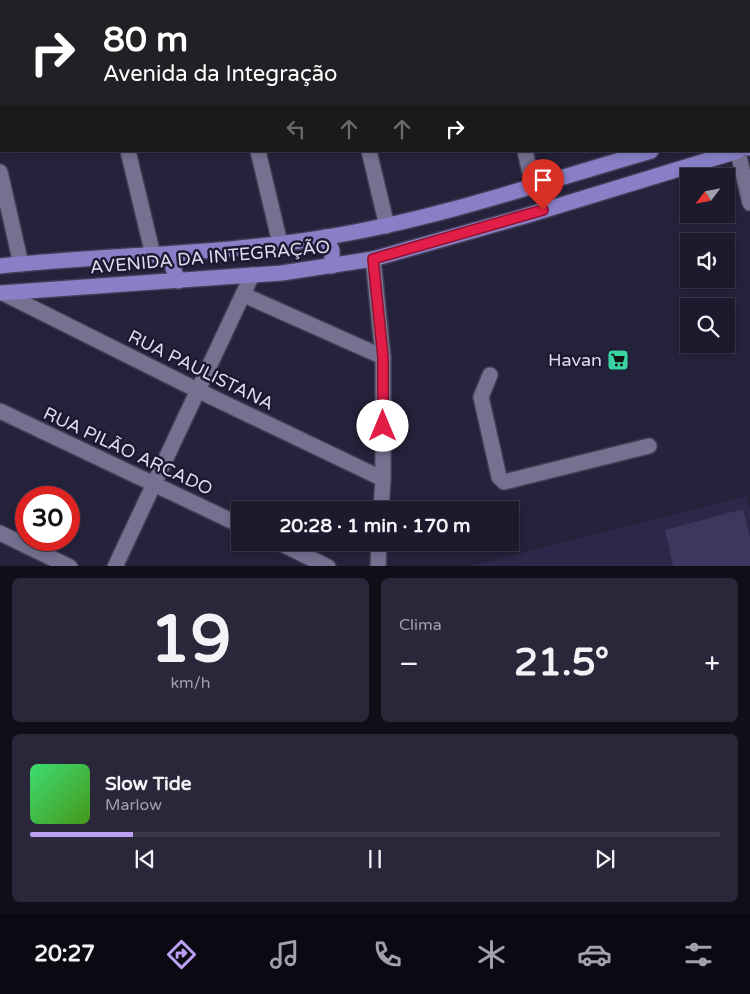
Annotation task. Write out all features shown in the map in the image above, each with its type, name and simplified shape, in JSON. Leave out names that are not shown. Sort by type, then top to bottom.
[{"type":"main road","name":"AVENIDA DA INTEGRAÇÃO","points":[[0,266],[183,254],[325,237],[386,226],[650,152]]},
{"type":"main road","name":"AVENIDA DA INTEGRAÇÃO","points":[[2,293],[290,272],[373,259],[525,216],[735,152]]},
{"type":"main road","points":[[325,237],[332,250],[332,266]]},
{"type":"main road","points":[[178,281],[173,268],[183,254]]},
{"type":"street","points":[[128,152],[152,255]]},
{"type":"street","points":[[258,152],[280,243]]},
{"type":"street","points":[[369,152],[386,226]]},
{"type":"street","points":[[524,152],[533,186]]},
{"type":"street","points":[[738,152],[750,203]]},
{"type":"street","points":[[0,172],[21,264]]},
{"type":"street","points":[[373,259],[383,357],[382,501]]},
{"type":"street","points":[[115,566],[252,275]]},
{"type":"street","name":"RUA PAULISTANA","points":[[2,293],[199,391],[383,479]]},
{"type":"street","points":[[244,295],[383,357]]},
{"type":"street","points":[[490,375],[481,397],[499,477],[504,482],[649,446]]},
{"type":"street","name":"RUA PILÃO ARCADO","points":[[0,411],[231,521]]},
{"type":"street","points":[[0,533],[70,566]]},
{"type":"street","points":[[297,551],[328,566]]},
{"type":"street","points":[[378,566],[379,551]]},
{"type":"shaded area","points":[[747,496],[750,509],[750,566],[470,566]]},
{"type":"shaded area","points":[[743,509],[750,537],[750,566],[673,566],[665,530]]},
{"type":"place","name":"Havan","points":[[618,360]]},
{"type":"route","points":[[383,426],[383,357],[373,259],[543,210]]}]
